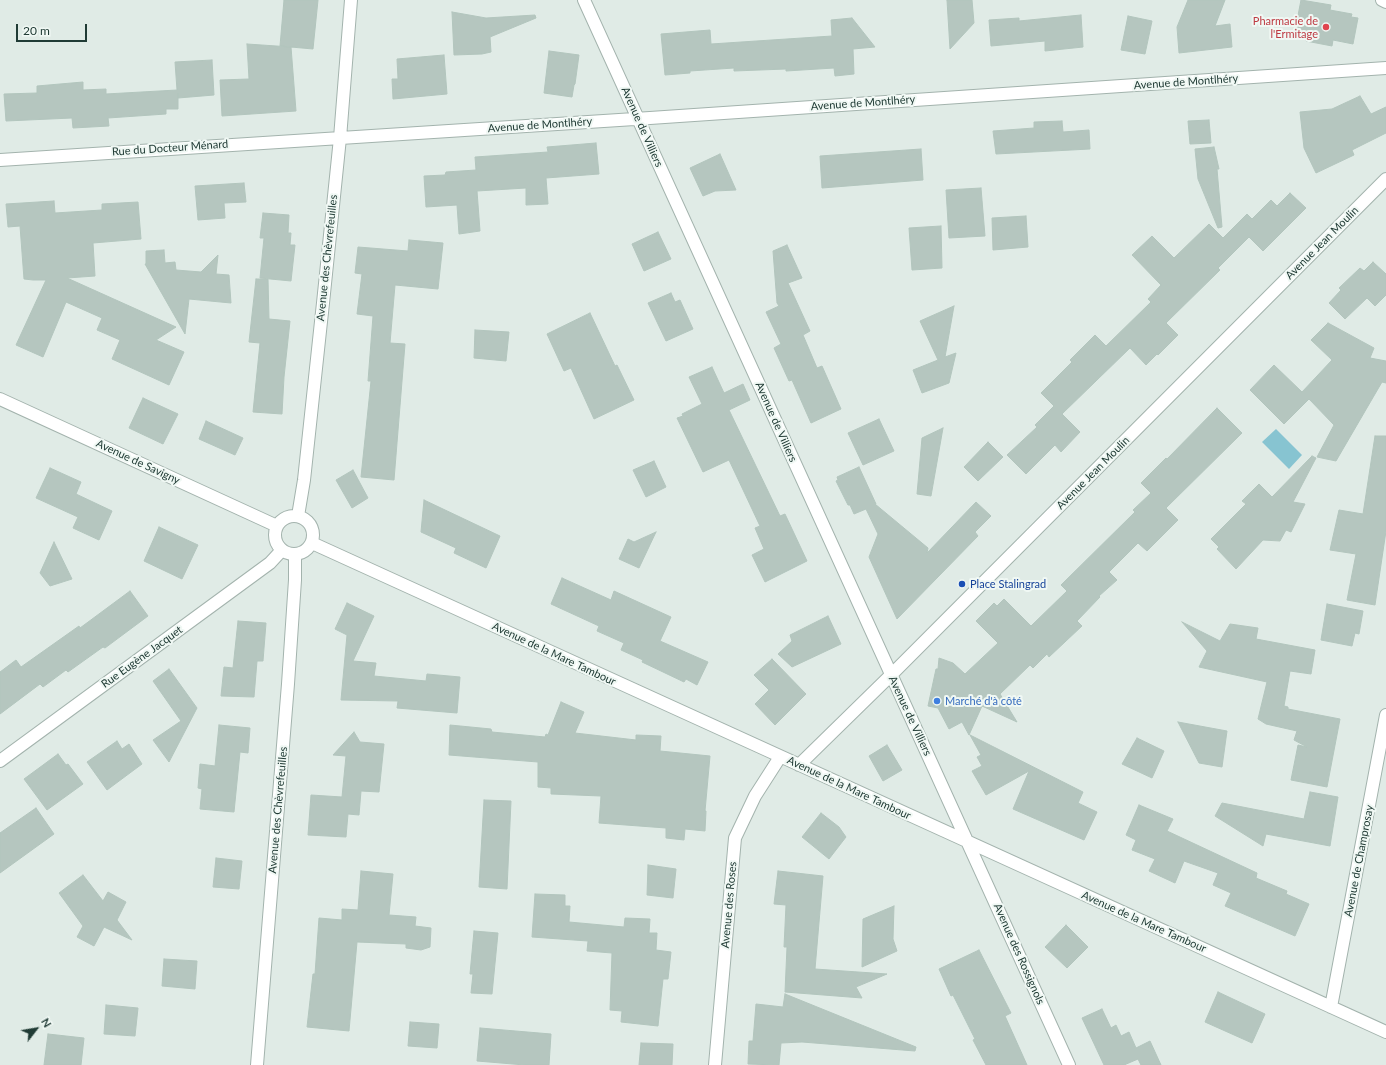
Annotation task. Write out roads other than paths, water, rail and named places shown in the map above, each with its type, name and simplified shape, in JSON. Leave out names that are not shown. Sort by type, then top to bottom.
[{"type":"street","name":"Avenue des Chèvrefeuilles","points":[[298,516],[304,480],[340,138],[351,0]]},
{"type":"street","name":"Avenue de Villiers","points":[[584,0],[968,843]]},
{"type":"street","points":[[1382,0],[1386,2]]},
{"type":"street","name":"Avenue de Montlhéry","points":[[340,138],[1386,68]]},
{"type":"street","name":"Rue du Docteur Ménard","points":[[0,160],[340,138]]},
{"type":"street","name":"Avenue Jean Moulin","points":[[799,765],[892,675],[1386,179]]},
{"type":"street","name":"Avenue de Savigny","points":[[0,399],[277,526]]},
{"type":"street","points":[[298,516],[310,523],[314,536],[308,549],[302,553],[288,554],[282,550],[277,543],[275,535],[277,526],[286,517],[298,516]]},
{"type":"street","name":"Avenue de la Mare Tambour","points":[[312,543],[1386,1032]]},
{"type":"street","name":"Rue Eugène Jacquet","points":[[0,762],[270,563],[282,550]]},
{"type":"street","name":"Avenue des Chèvrefeuilles","points":[[257,1065],[288,684],[295,580],[295,554]]},
{"type":"street","name":"Avenue de Champrosay","points":[[1331,1007],[1386,715]]},
{"type":"street","name":"Avenue des Roses","points":[[716,1065],[735,838],[755,796],[780,757]]},
{"type":"street","name":"Avenue des Rossignols","points":[[968,843],[1069,1065]]},
{"type":"water","points":[[1276,429],[1302,455],[1289,469],[1262,442]]},
{"type":"place","name":"Pharmacie de l'Ermitage","points":[[1326,27]]},
{"type":"place","name":"Place Stalingrad","points":[[962,584]]},
{"type":"place","name":"Marché d'à côté","points":[[937,701]]}]
